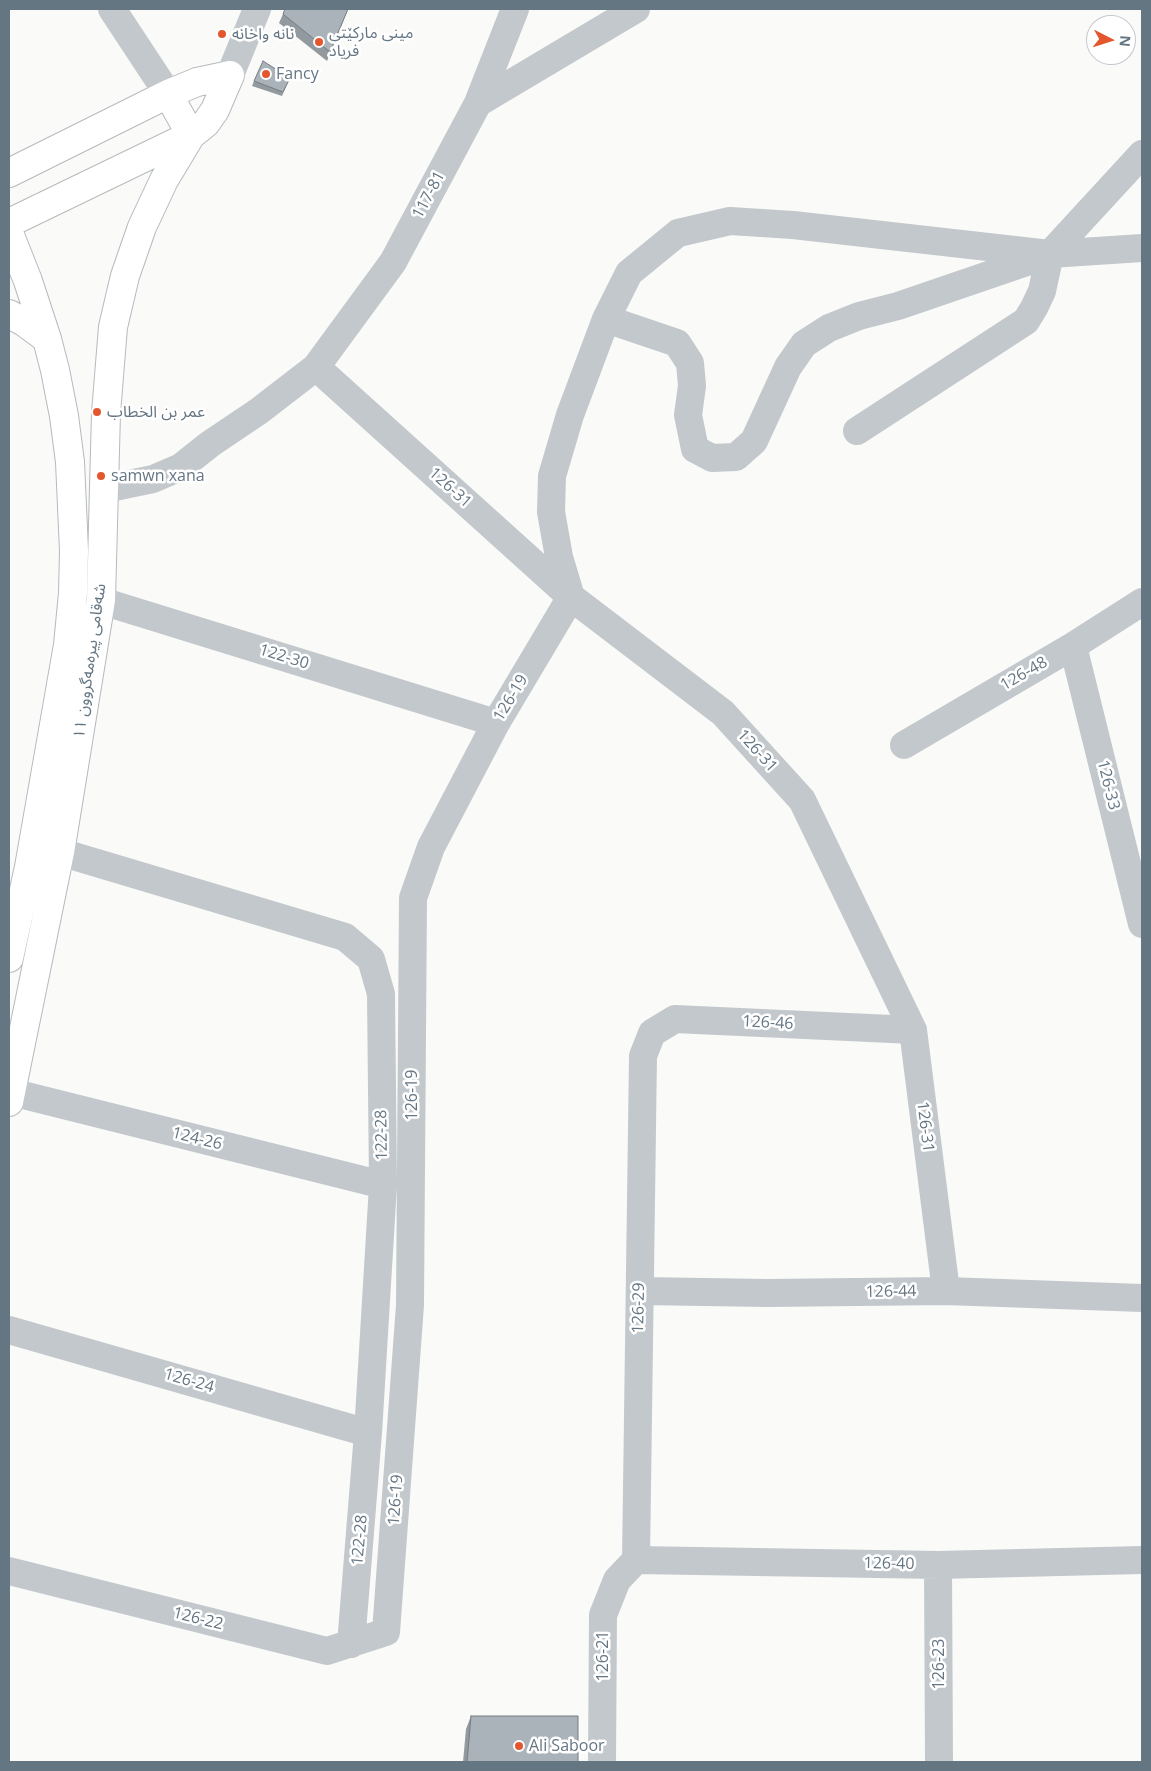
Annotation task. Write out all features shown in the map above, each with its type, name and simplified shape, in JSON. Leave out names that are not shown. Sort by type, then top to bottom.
[{"type":"main road","points":[[9,172],[168,94],[197,82],[230,76]]},
{"type":"main road","name":"شەقامی پیرەمەگروون ١١","points":[[10,1097],[60,852],[102,600],[108,378],[113,327],[125,276],[142,227],[164,180],[191,135],[206,123],[223,94],[230,76]]},
{"type":"main road","points":[[9,223],[191,135],[168,94]]},
{"type":"main road","name":"شەقامی پیرەمەگروون ١١","points":[[9,233],[28,281],[47,339],[64,416],[70,462],[74,550],[73,593],[68,645],[28,867],[9,958]]},
{"type":"main road","points":[[9,314],[47,339]]},
{"type":"street","points":[[112,9],[168,94]]},
{"type":"street","name":"شەقامی پیرەمەگروون ١١","points":[[230,76],[257,9]]},
{"type":"street","name":"117-81","points":[[105,489],[152,478],[181,466],[259,411],[316,367],[394,262],[478,103],[515,9]]},
{"type":"street","points":[[478,103],[636,9]]},
{"type":"street","points":[[606,319],[677,343],[690,363],[692,386],[688,415],[695,449],[712,458],[736,457],[754,441],[788,367],[804,344],[829,328],[858,316],[898,306],[1050,254],[1142,154]]},
{"type":"street","points":[[571,597],[559,557],[551,512],[552,476],[570,415],[606,319],[629,273],[678,233],[730,221],[793,225],[1050,254],[1142,248]]},
{"type":"street","points":[[857,432],[1026,321],[1042,292],[1050,254]]},
{"type":"street","name":"126-31","points":[[316,367],[571,597],[723,713],[802,800],[913,1030],[946,1291]]},
{"type":"street","name":"122-30","points":[[73,593],[102,600],[496,723]]},
{"type":"street","name":"126-19","points":[[386,1632],[410,1305],[413,898],[431,847],[496,723],[571,597]]},
{"type":"street","name":"126-48","points":[[904,745],[1073,646],[1142,602]]},
{"type":"street","name":"126-33","points":[[1073,646],[1142,924]]},
{"type":"street","name":"122-28","points":[[60,852],[346,938],[371,960],[381,994],[383,1185],[368,1433],[351,1644]]},
{"type":"street","name":"126-46","points":[[643,1056],[652,1033],[675,1019],[913,1030]]},
{"type":"street","name":"126-29","points":[[636,1560],[643,1056]]},
{"type":"street","name":"124-26","points":[[10,1097],[383,1185]]},
{"type":"street","name":"126-44","points":[[640,1291],[778,1293],[946,1291],[1142,1298]]},
{"type":"street","name":"126-24","points":[[9,1330],[368,1433]]},
{"type":"street","name":"126-40","points":[[636,1560],[938,1565],[1142,1560]]},
{"type":"street","name":"126-21","points":[[602,1762],[603,1615],[617,1580],[636,1560]]},
{"type":"street","name":"126-23","points":[[938,1565],[939,1762]]},
{"type":"street","name":"126-22","points":[[9,1571],[326,1651],[386,1632]]},
{"type":"building","name":"مینی مارکێتی فریاد","points":[[285,9],[348,9],[330,52],[283,14]]},
{"type":"building","name":"Fancy","points":[[263,61],[290,78],[283,92],[254,81]]},
{"type":"building","name":"Ali Saboor","points":[[471,1716],[578,1716],[578,1762],[467,1762]]},
{"type":"place","name":"نانه واخانه","points":[[222,34]]},
{"type":"place","name":"مینی مارکێتی فریاد","points":[[319,42]]},
{"type":"place","name":"Fancy","points":[[266,74]]},
{"type":"place","name":"عمر بن الخطاب","points":[[97,412]]},
{"type":"place","name":"samwn xana","points":[[101,476]]},
{"type":"place","name":"Ali Saboor","points":[[519,1746]]}]
